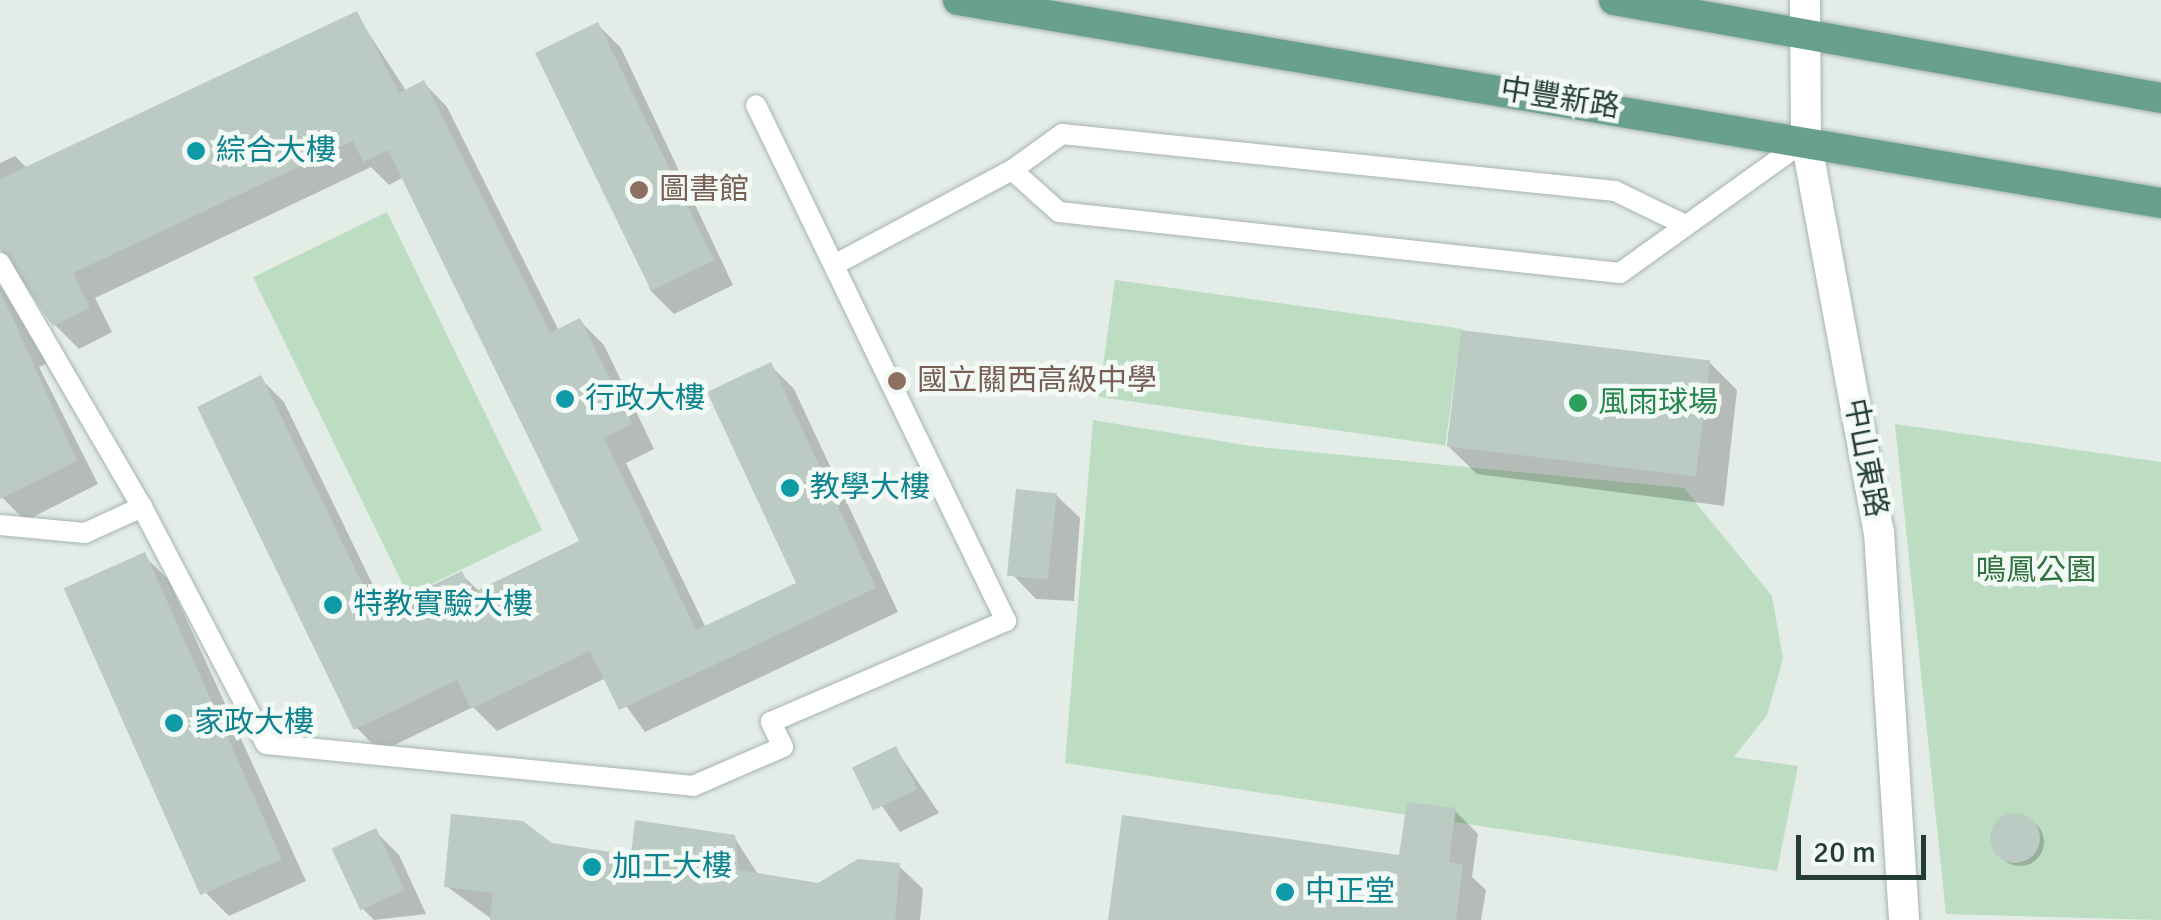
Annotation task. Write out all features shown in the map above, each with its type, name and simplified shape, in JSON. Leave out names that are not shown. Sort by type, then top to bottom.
[{"type":"main road","name":"中豐新路","points":[[958,0],[1806,140],[2161,204]]},
{"type":"main road","points":[[1614,0],[1804,15],[2161,98]]},
{"type":"street","name":"中山東路","points":[[1804,15],[1806,140],[1879,532],[1904,920]]},
{"type":"lane","points":[[0,263],[142,508],[266,744],[693,786],[783,747],[771,722],[1006,621],[756,105]]},
{"type":"lane","points":[[834,265],[1012,170],[1062,134],[1615,191],[1682,224]]},
{"type":"lane","points":[[1012,170],[1059,212],[1620,273],[1682,224],[1806,140]]},
{"type":"lane","points":[[0,525],[85,533],[142,508]]},
{"type":"green space","points":[[387,212],[542,530],[408,595],[253,277]]},
{"type":"green space","points":[[1115,280],[1462,329],[1445,446],[1099,397]]},
{"type":"green space","points":[[1093,420],[1250,446],[1684,488],[1772,596],[1783,659],[1767,715],[1734,757],[1798,766],[1777,871],[1065,763]]},
{"type":"green space","name":"鳴鳳公園","points":[[1895,424],[2161,462],[2161,920],[1946,914]]},
{"type":"building","points":[[357,11],[399,93],[424,80],[550,333],[580,318],[632,424],[604,438],[696,630],[796,583],[707,392],[771,362],[876,588],[619,710],[590,651],[471,709],[457,680],[354,730],[197,407],[261,375],[376,612],[462,571],[472,593],[579,541],[388,150],[363,162],[353,141],[73,273],[90,308],[53,326],[0,249],[0,179]]},
{"type":"building","name":"圖書館","points":[[598,22],[714,260],[651,291],[535,53]]},
{"type":"building","points":[[0,290],[77,461],[0,499]]},
{"type":"building","name":"風雨球場","points":[[1461,330],[1710,361],[1696,477],[1447,446]]},
{"type":"building","points":[[1016,489],[1057,493],[1048,580],[1007,576]]},
{"type":"building","name":"家政大樓","points":[[145,552],[282,859],[200,895],[64,588]]},
{"type":"building","points":[[896,746],[917,789],[873,811],[852,767]]},
{"type":"building","name":"中正堂","points":[[1407,802],[1456,808],[1449,862],[1463,864],[1456,920],[1108,920],[1122,815],[1399,855]]},
{"type":"building","points":[[2015,813],[2032,821],[2040,838],[2032,855],[2015,863],[1998,855],[1990,838],[1998,821]]},
{"type":"building","name":"加工大樓","points":[[451,814],[523,821],[552,843],[631,855],[635,820],[735,835],[739,870],[818,883],[858,859],[900,863],[895,920],[490,920],[493,893],[444,887]]},
{"type":"building","points":[[376,828],[405,890],[360,910],[332,849]]},
{"type":"place","name":"綜合大樓","points":[[196,151]]},
{"type":"place","name":"圖書館","points":[[639,190]]},
{"type":"place","name":"國立關西高級中學","points":[[897,381]]},
{"type":"place","name":"行政大樓","points":[[565,399]]},
{"type":"place","name":"風雨球場","points":[[1578,403]]},
{"type":"place","name":"教學大樓","points":[[790,488]]},
{"type":"place","name":"特教實驗大樓","points":[[333,605]]},
{"type":"place","name":"家政大樓","points":[[174,723]]},
{"type":"place","name":"加工大樓","points":[[592,867]]},
{"type":"place","name":"中正堂","points":[[1285,892]]}]
